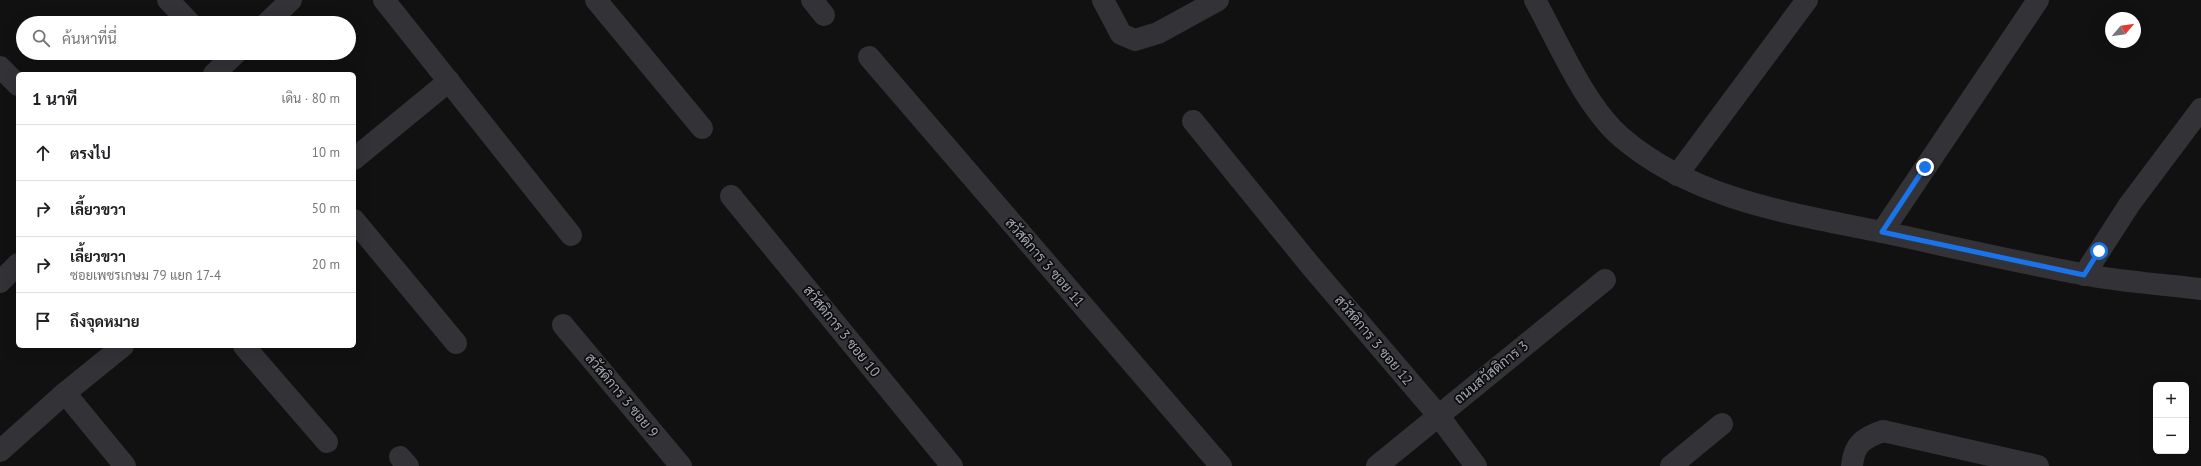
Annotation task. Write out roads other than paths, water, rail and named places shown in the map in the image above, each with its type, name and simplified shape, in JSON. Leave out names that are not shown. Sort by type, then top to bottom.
[{"type":"street","points":[[168,0],[183,16]]},
{"type":"street","points":[[274,16],[291,0]]},
{"type":"street","points":[[384,0],[571,235]]},
{"type":"street","points":[[596,0],[702,128]]},
{"type":"street","points":[[1103,0],[1121,34],[1136,40],[1158,33],[1218,0]]},
{"type":"street","points":[[1535,0],[1596,108],[1619,135],[1646,157],[1677,175],[1731,198],[1806,217],[2084,275],[2201,289]]},
{"type":"street","points":[[1677,175],[1807,0]]},
{"type":"street","points":[[1882,232],[2038,0]]},
{"type":"street","name":"สวัสดิการ 3 ซอย 11","points":[[869,57],[1221,466]]},
{"type":"street","points":[[0,67],[16,83]]},
{"type":"street","points":[[356,157],[449,81]]},
{"type":"street","points":[[2084,275],[2129,205],[2201,109]]},
{"type":"street","name":"สวัสดิการ 3 ซอย 12","points":[[1193,121],[1310,265],[1438,415],[1476,466]]},
{"type":"street","name":"สวัสดิการ 3 ซอย 10","points":[[731,196],[952,466]]},
{"type":"street","points":[[356,222],[456,343]]},
{"type":"street","points":[[0,282],[16,266]]},
{"type":"street","name":"ถนนสวัสดิการ 3","points":[[1377,466],[1605,280]]},
{"type":"street","name":"สวัสดิการ 3 ซอย 9","points":[[563,325],[681,466]]},
{"type":"street","points":[[0,451],[65,393],[121,348]]},
{"type":"street","points":[[246,348],[327,442]]},
{"type":"street","points":[[65,393],[125,466]]},
{"type":"street","points":[[1671,466],[1722,424]]},
{"type":"street","points":[[1852,466],[1853,452],[1865,437],[1883,431],[2038,466]]}]
